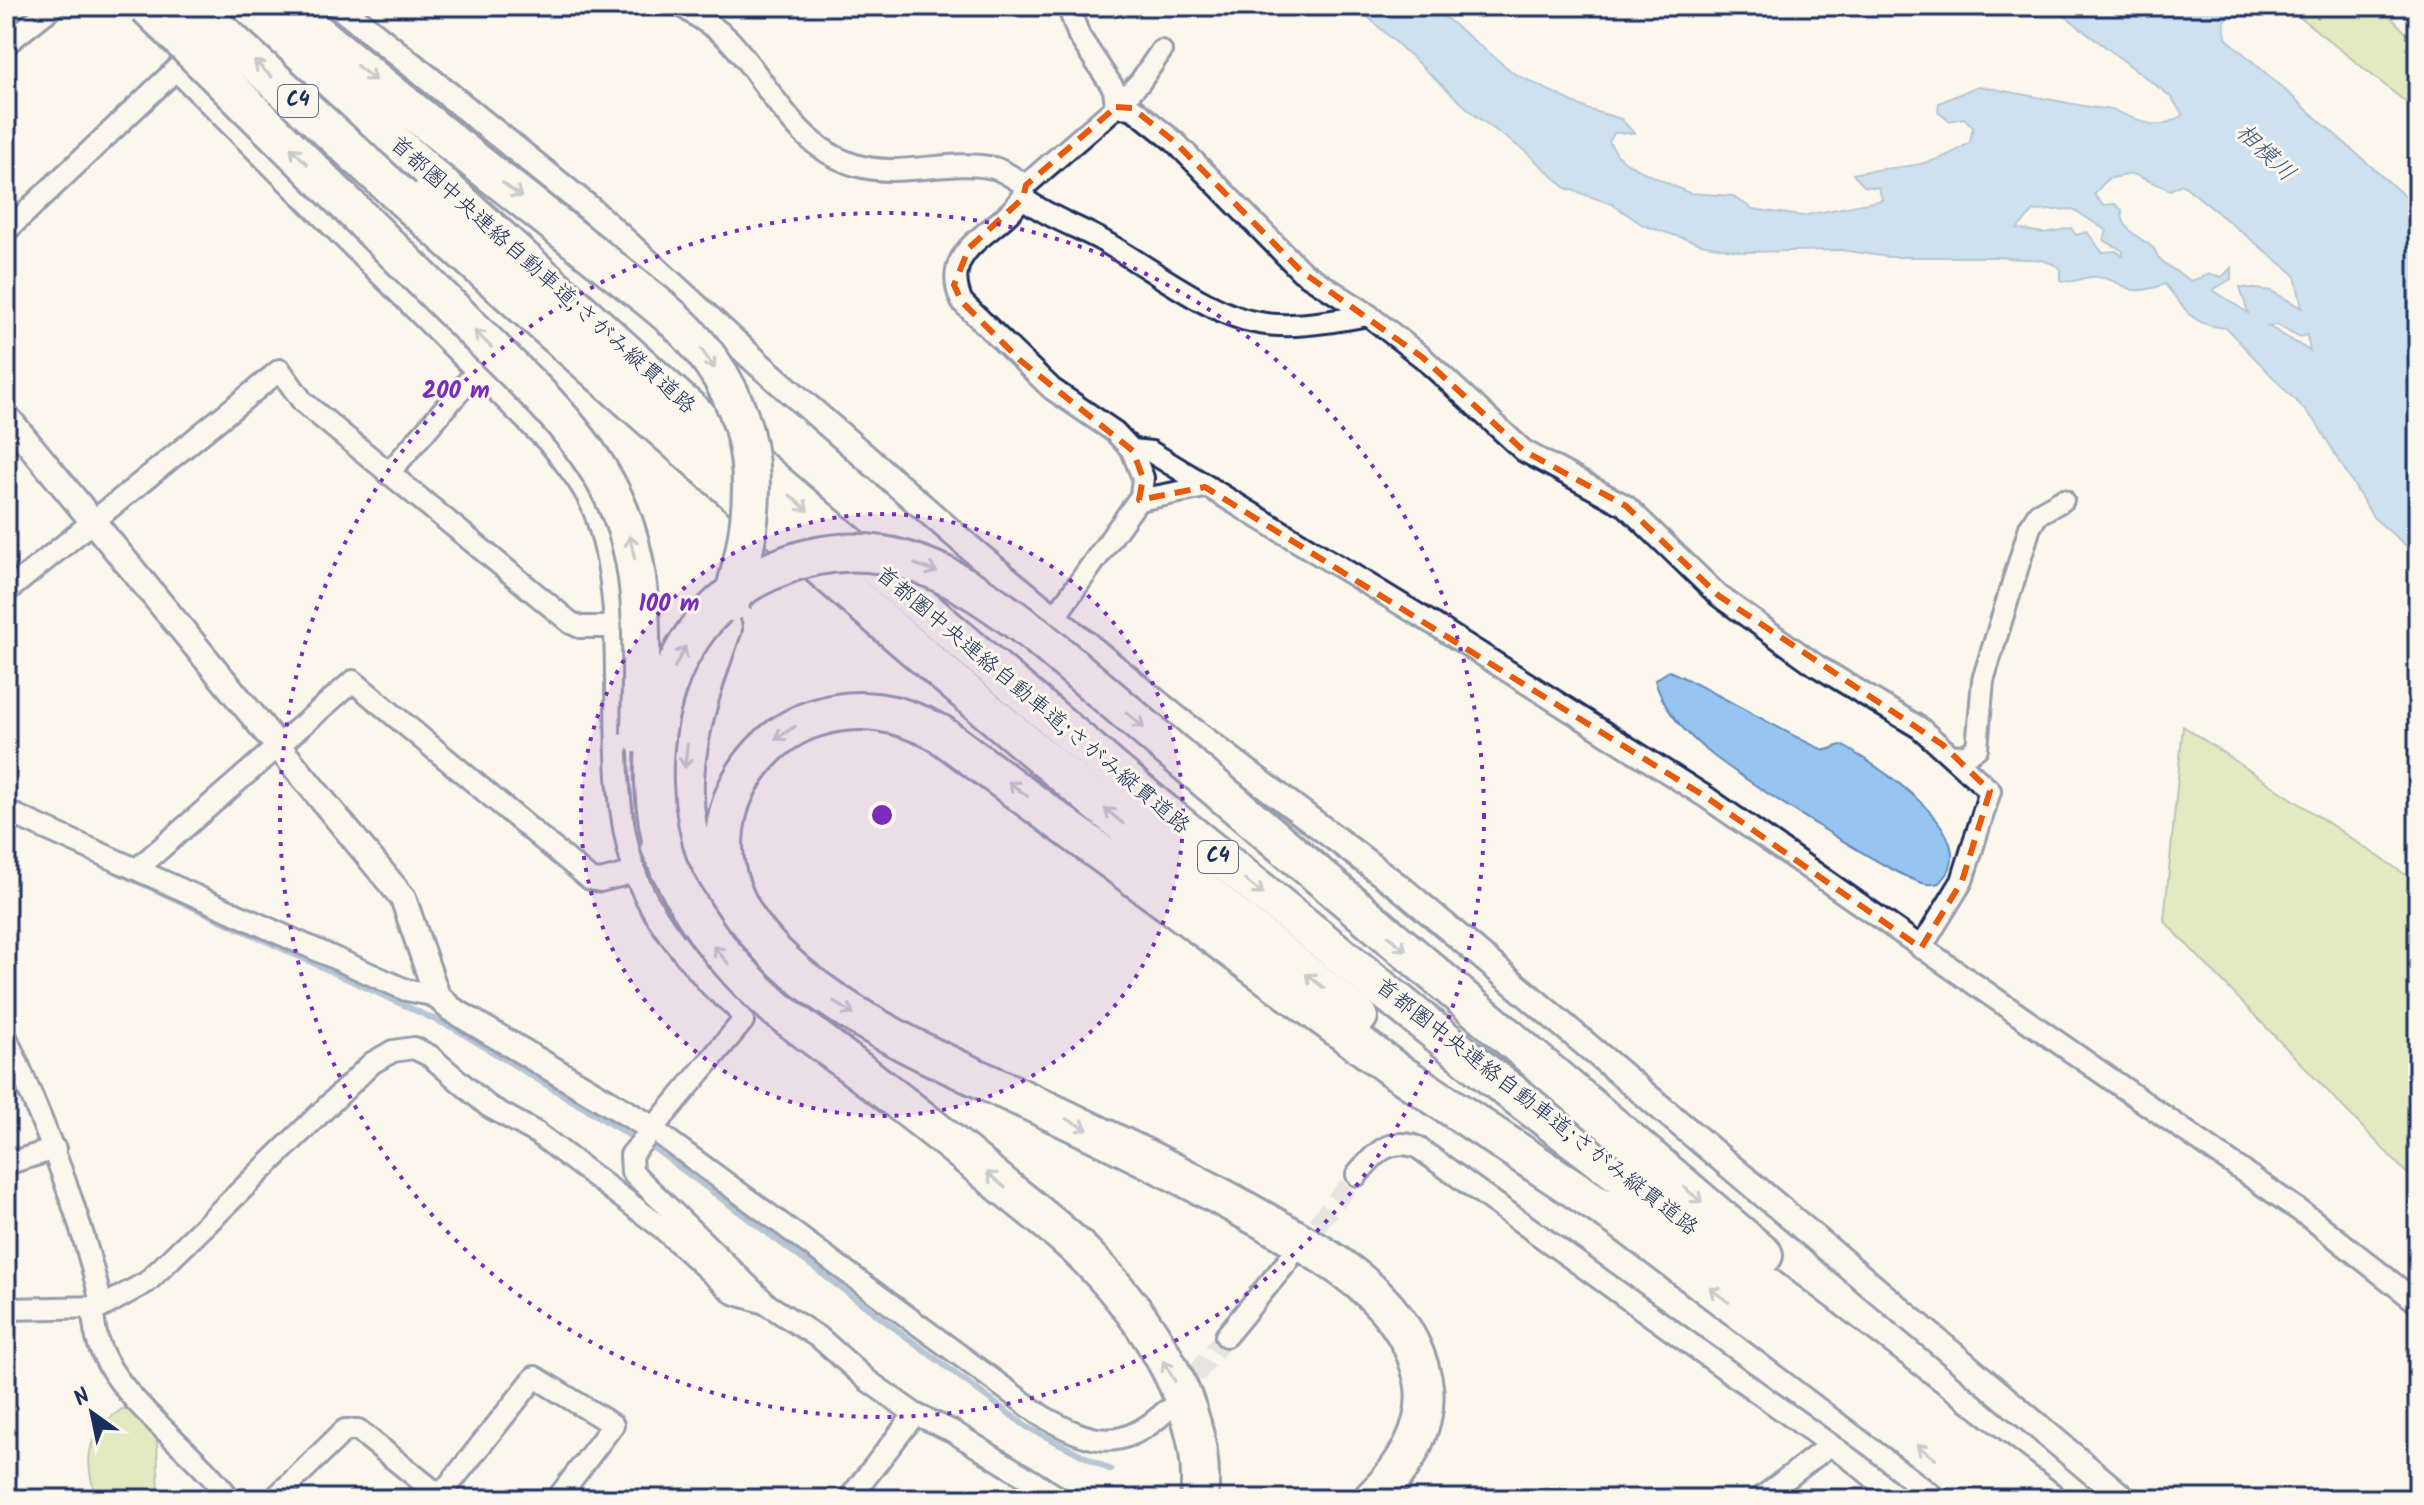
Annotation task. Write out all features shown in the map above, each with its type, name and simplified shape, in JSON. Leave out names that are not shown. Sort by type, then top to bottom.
[{"type":"highway","points":[[147,6],[536,392],[577,436],[606,477],[627,526],[638,578],[640,771],[652,870],[688,907],[712,944],[777,1009],[947,1139],[1072,1244],[1101,1273],[1146,1333],[1185,1401],[1200,1464],[1199,1499]]},
{"type":"highway","name":"首都圏中央連絡自動車道;さがみ縦貫道路","points":[[193,6],[787,493],[988,666],[1300,924],[1485,1072],[2046,1499]]},
{"type":"highway","name":"首都圏中央連絡自動車道;さがみ縦貫道路","points":[[244,6],[414,185],[657,426],[964,692],[1312,979],[1988,1499]]},
{"type":"highway","points":[[284,6],[667,313],[702,350],[737,410],[752,471],[747,544],[723,628],[695,707],[686,751],[685,795],[690,836],[702,871],[725,910],[763,949],[807,982],[886,1033],[1227,1200],[1331,1261],[1371,1290],[1408,1335],[1425,1388],[1422,1417],[1414,1443],[1404,1461],[1372,1499]]},
{"type":"highway","points":[[652,870],[654,741],[670,676],[691,636],[706,617],[744,585],[809,557],[857,553],[912,562],[962,584],[1037,636],[2055,1499]]},
{"type":"highway","points":[[807,982],[760,937],[739,905],[726,855],[731,804],[743,776],[757,757],[790,729],[832,713],[855,710],[896,714],[939,733],[961,747],[1213,939],[1392,1068],[1624,1222]]},
{"type":"street","points":[[6,44],[54,6]]},
{"type":"street","points":[[6,231],[244,6]]},
{"type":"street","points":[[339,6],[578,199],[784,387],[1054,618],[1176,718],[1402,889],[2124,1499]]},
{"type":"street","points":[[682,6],[730,41],[783,114],[824,149],[855,165],[907,171],[973,165],[999,169],[1045,214],[1100,240],[1219,309],[1254,322],[1323,323],[1369,315]]},
{"type":"street","points":[[1068,6],[1079,36],[1114,89],[1116,107]]},
{"type":"street","points":[[1054,618],[1139,500],[1143,478],[1132,450],[1115,432],[1052,389],[1021,361],[998,333],[962,302],[954,285],[955,269],[969,248],[1140,82],[1161,51]]},
{"type":"street","points":[[176,70],[551,445],[580,482],[596,514],[611,571],[618,791],[652,870],[658,918],[714,989],[741,1012],[743,1021],[650,1127],[631,1155],[632,1172],[768,1305],[821,1339],[867,1380],[915,1414],[952,1431],[1061,1499]]},
{"type":"street","points":[[1116,107],[1132,108],[1175,142],[1301,271],[1369,315],[1422,357],[1524,451],[1626,506],[1719,596],[1817,666],[1920,728],[1990,791],[1962,881],[1921,948]]},
{"type":"street","points":[[6,592],[280,370],[303,402],[571,623],[580,627],[615,627]]},
{"type":"street","points":[[388,474],[477,371]]},
{"type":"street","points":[[6,416],[403,898],[437,996],[451,1009],[650,1127],[1042,1416],[1068,1431],[1113,1442],[1132,1437],[1166,1411]]},
{"type":"street","points":[[1132,450],[1151,452],[1440,628],[1706,797],[2313,1220],[2418,1303]]},
{"type":"street","points":[[1139,500],[1205,487]]},
{"type":"street","points":[[1954,756],[1966,755],[1977,748],[1983,680],[2030,527],[2038,514],[2063,500]]},
{"type":"street","points":[[137,869],[353,681],[590,879],[600,881],[652,870]]},
{"type":"street","points":[[6,811],[406,990],[437,996]]},
{"type":"street","points":[[6,1037],[55,1149],[91,1257],[100,1349],[112,1370],[172,1439],[212,1474],[230,1499]]},
{"type":"street","points":[[6,1309],[97,1308],[147,1282],[372,1063],[393,1051],[414,1048],[430,1056],[488,1106],[537,1133],[650,1219],[733,1293],[768,1305]]},
{"type":"street","points":[[1357,1175],[1384,1147],[1403,1142],[1417,1147],[1830,1445],[1899,1499]]},
{"type":"street","points":[[6,1164],[55,1149]]},
{"type":"street","points":[[1226,1336],[1288,1261]]},
{"type":"street","points":[[274,1499],[345,1430],[358,1430],[440,1496],[535,1377],[613,1425],[557,1499]]},
{"type":"street","points":[[849,1499],[915,1414]]},
{"type":"street","points":[[1760,1499],[1830,1445]]},
{"type":"highlighted area","points":[[1116,107],[1132,108],[1175,142],[1301,271],[1422,357],[1524,451],[1626,506],[1719,596],[1943,745],[1990,791],[1962,881],[1921,948],[1706,797],[1205,487],[1139,500],[1143,478],[1133,451],[1021,361],[962,302],[954,285],[969,248],[1023,198],[1026,185]]},
{"type":"green space","points":[[2286,6],[2380,6],[2418,45],[2418,112]]},
{"type":"green space","points":[[2183,726],[2418,883],[2418,1185],[2164,921]]},
{"type":"green space","points":[[122,1409],[135,1409],[157,1440],[159,1499],[100,1499],[96,1496],[90,1470],[91,1447],[101,1427]]},
{"type":"water","name":"相模川","points":[[1356,6],[1431,6],[1515,74],[1587,109],[1621,119],[1634,133],[1614,133],[1609,142],[1619,157],[1635,168],[1689,193],[1732,196],[1753,209],[1802,216],[1882,200],[1879,188],[1864,186],[1853,174],[1926,163],[1955,152],[1970,142],[1973,127],[1964,118],[1949,121],[1938,112],[1939,103],[1978,86],[2108,109],[2148,124],[2170,122],[2183,115],[2171,97],[2052,6],[2232,6],[2224,22],[2226,38],[2418,208],[2418,556],[2373,517],[2316,422],[2226,328],[2196,320],[2165,284],[2133,290],[2097,277],[2065,281],[2060,280],[2060,268],[2032,259],[1888,257],[1841,250],[1743,252],[1701,244],[1643,225],[1612,204],[1566,188],[1526,152],[1477,117]],"holes":[[[2133,174],[2170,190],[2182,184],[2295,275],[2302,308],[2271,291],[2240,287],[2248,313],[2213,290],[2231,279],[2231,268],[2222,277],[2210,274],[2191,281],[2174,270],[2128,228],[2122,210],[2115,204],[2103,205],[2094,195],[2107,179]],[[2073,209],[2107,231],[2104,240],[2123,251],[2123,256],[2116,251],[2102,252],[2087,232],[2076,235],[2071,228],[2044,233],[2017,229],[2034,211]],[[2277,325],[2300,337],[2307,335],[2310,351],[2268,326]]]},
{"type":"water","points":[[1669,671],[1816,747],[1825,750],[1842,745],[1895,780],[1932,814],[1945,832],[1952,850],[1950,868],[1946,874],[1939,883],[1933,884],[1911,879],[1821,828],[1715,757],[1687,732],[1664,702],[1655,680]]},
{"type":"waterway","points":[[78,854],[455,1029],[630,1136]]},
{"type":"waterway","points":[[651,1146],[1027,1427],[1111,1470]]},
{"type":"tunnel","points":[[1298,1248],[1357,1175]]},
{"type":"tunnel","points":[[1176,1399],[1226,1336]]}]
